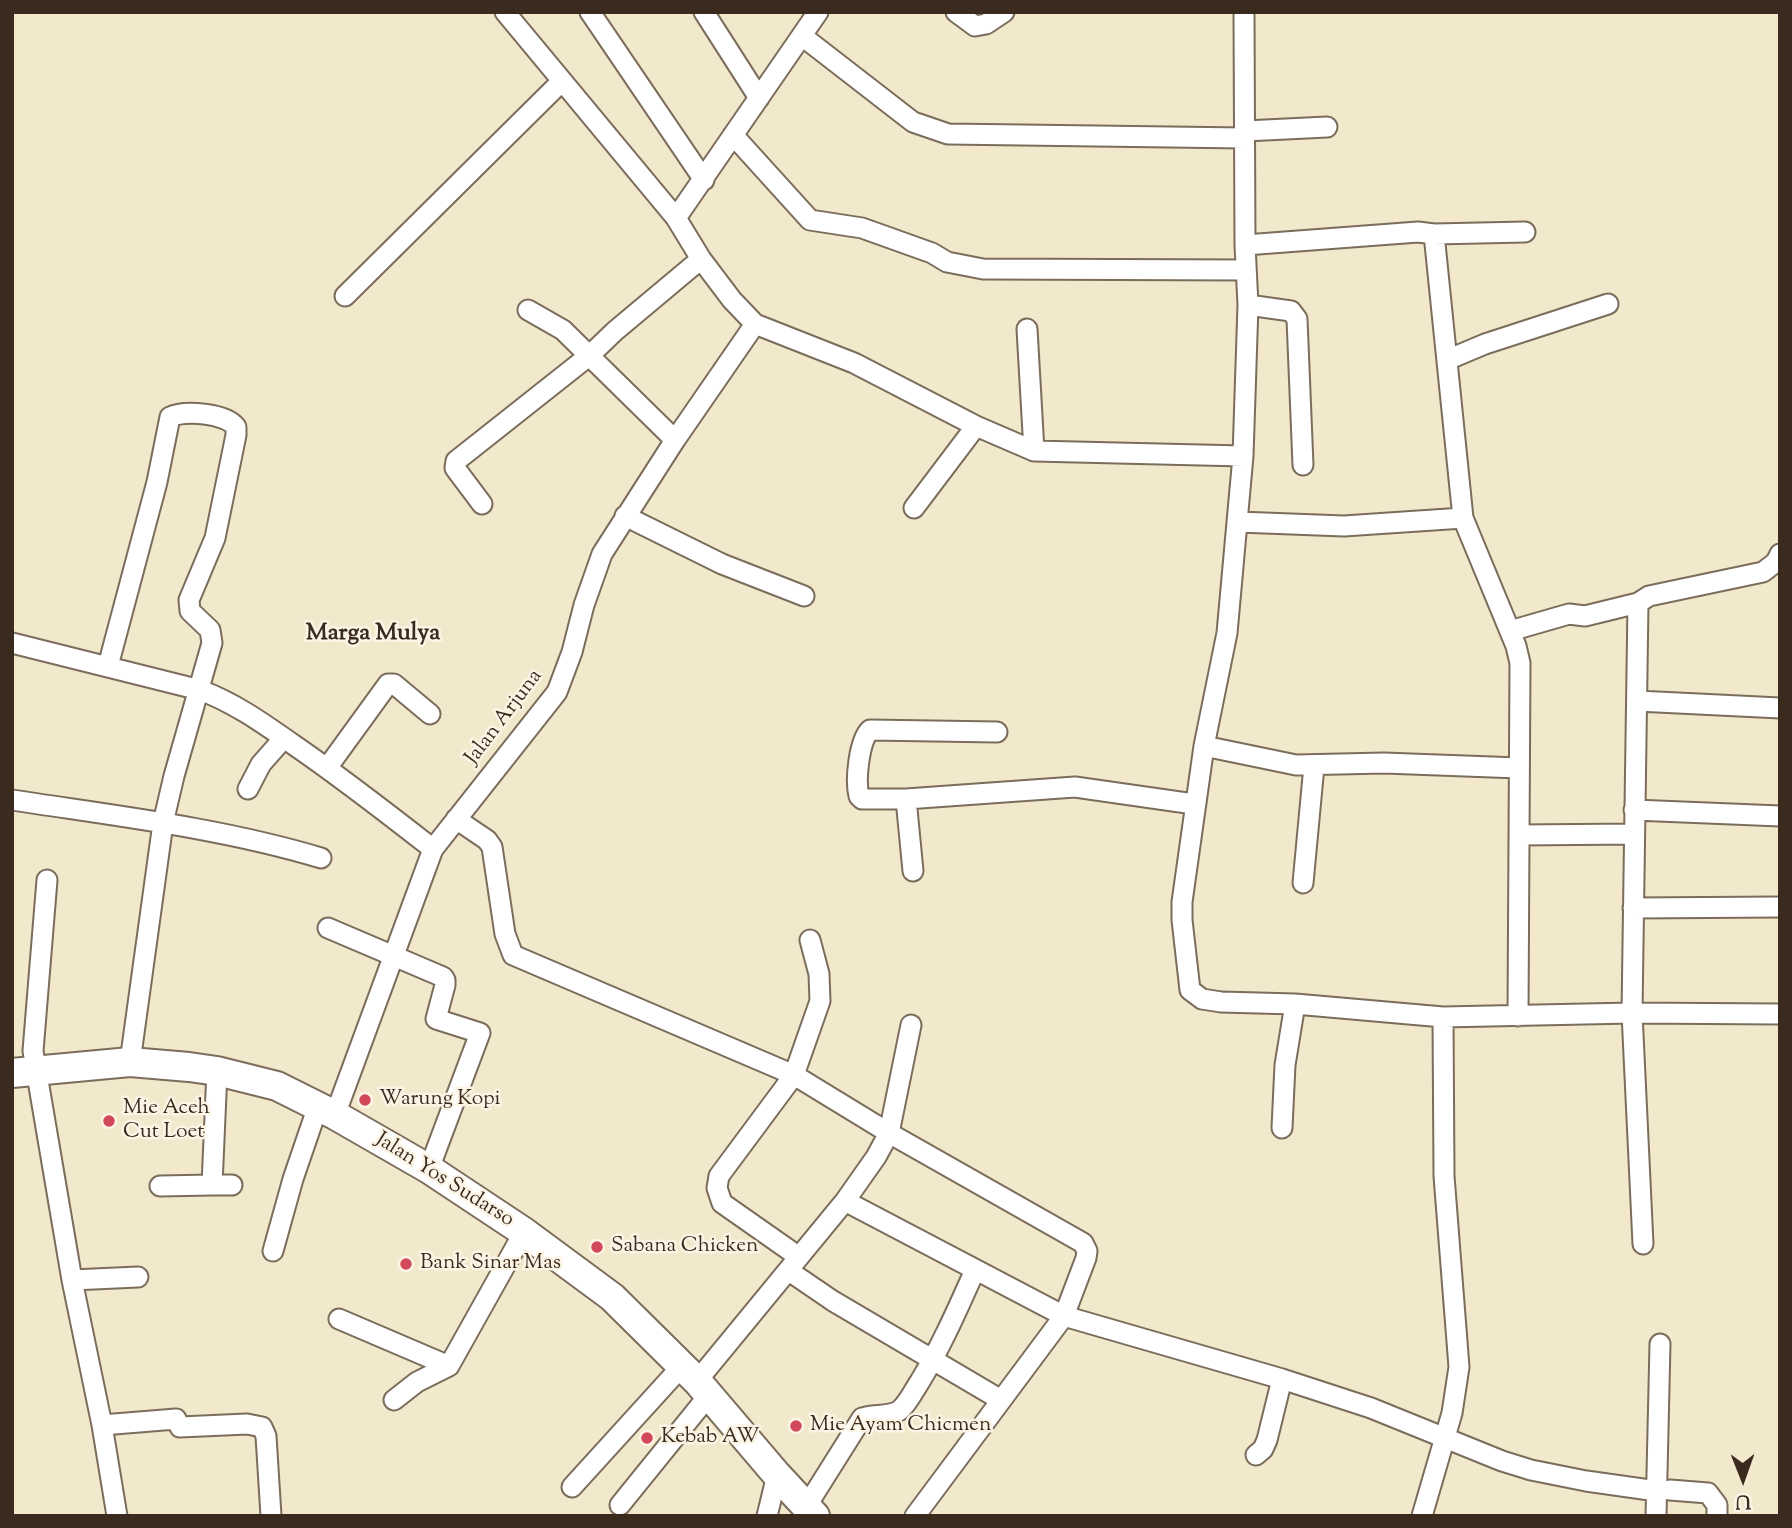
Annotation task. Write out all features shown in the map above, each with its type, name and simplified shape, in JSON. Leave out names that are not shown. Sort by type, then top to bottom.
[{"type":"highway","name":"Jalan Yos Sudarso","points":[[24,1071],[130,1062],[216,1071],[277,1086],[327,1111],[429,1169],[524,1232],[612,1297],[696,1381],[811,1511]]},
{"type":"street","points":[[505,12],[676,218],[701,259],[732,300],[755,324],[854,363],[976,426],[1034,451],[1243,456]]},
{"type":"street","points":[[590,12],[704,180]]},
{"type":"street","points":[[704,12],[759,98]]},
{"type":"street","points":[[676,218],[818,12]]},
{"type":"street","points":[[956,12],[975,26],[986,24],[1004,12]]},
{"type":"street","points":[[1244,12],[1245,245],[1248,305],[1243,456],[1227,633],[1194,804],[1182,902],[1190,990],[1202,999],[1221,1002],[1295,1004],[1443,1017],[1632,1013],[1780,1014]]},
{"type":"street","points":[[802,36],[913,122],[948,134],[1245,134],[1327,127]]},
{"type":"street","points":[[345,296],[561,82]]},
{"type":"street","points":[[733,135],[810,220],[862,228],[932,253],[947,262],[983,269],[1246,270]]},
{"type":"street","points":[[1245,245],[1418,232],[1525,232]]},
{"type":"street","points":[[1434,234],[1463,518],[1510,631],[1520,663],[1518,1016]]},
{"type":"street","points":[[482,504],[456,468],[456,461],[590,355],[701,259]]},
{"type":"street","points":[[1447,360],[1485,344],[1608,304]]},
{"type":"street","points":[[1248,305],[1291,311],[1297,319],[1303,465]]},
{"type":"street","points":[[528,310],[563,330],[675,440]]},
{"type":"street","name":"Jalan Arjuna","points":[[273,1251],[293,1179],[327,1111],[394,956],[433,849],[557,692],[602,554],[675,440],[755,324]]},
{"type":"street","points":[[1027,329],[1034,451]]},
{"type":"street","points":[[108,666],[157,482],[170,417],[183,413],[226,419],[236,427],[236,435],[215,538],[189,600],[190,611],[210,630],[212,643],[163,823],[130,1062]]},
{"type":"street","points":[[914,508],[976,426]]},
{"type":"street","points":[[625,516],[722,564],[804,596]]},
{"type":"street","points":[[1238,522],[1344,526],[1463,518]]},
{"type":"street","points":[[1510,631],[1569,614],[1585,616],[1638,603],[1649,596],[1763,572],[1776,562],[1780,554]]},
{"type":"street","points":[[1638,603],[1632,1013],[1643,1244]]},
{"type":"street","points":[[12,643],[200,690],[235,706],[327,768],[433,849]]},
{"type":"street","points":[[327,768],[388,684],[394,684],[430,714]]},
{"type":"street","points":[[1637,701],[1780,708]]},
{"type":"street","points":[[997,732],[870,730],[864,736],[862,746],[857,785],[859,796],[862,799],[906,799],[1075,787],[1194,804]]},
{"type":"street","points":[[248,789],[261,764],[284,738]]},
{"type":"street","points":[[1204,746],[1275,762],[1314,766],[1384,763],[1519,768]]},
{"type":"street","points":[[1303,883],[1314,766]]},
{"type":"street","points":[[906,799],[913,871]]},
{"type":"street","points":[[12,800],[163,823],[283,846],[321,858]]},
{"type":"street","points":[[1634,810],[1780,817]]},
{"type":"street","points":[[456,819],[492,846],[505,934],[513,955],[794,1075],[889,1133],[1083,1243],[1087,1251],[1086,1258],[1063,1316],[915,1516]]},
{"type":"street","points":[[1519,835],[1634,834]]},
{"type":"street","points":[[47,880],[33,1042],[24,1071],[72,1280],[102,1425],[117,1516]]},
{"type":"street","points":[[1633,908],[1780,907]]},
{"type":"street","points":[[328,928],[445,979],[436,1019],[481,1033],[429,1169]]},
{"type":"street","points":[[810,940],[819,974],[820,1001],[794,1075],[719,1176],[717,1188],[722,1203],[834,1301],[1001,1400]]},
{"type":"street","points":[[1282,1128],[1285,1065],[1295,1004]]},
{"type":"street","points":[[1422,1516],[1452,1413],[1459,1367],[1444,1176],[1443,1017]]},
{"type":"street","points":[[620,1505],[696,1381],[845,1202],[876,1157],[889,1133],[911,1025]]},
{"type":"street","points":[[212,1185],[216,1071]]},
{"type":"street","points":[[160,1186],[232,1185]]},
{"type":"street","points":[[845,1202],[1063,1316],[1282,1379],[1371,1408],[1502,1461],[1556,1476],[1663,1491],[1708,1493],[1717,1505],[1717,1516]]},
{"type":"street","points":[[394,1400],[417,1382],[449,1366],[524,1232]]},
{"type":"street","points":[[811,1511],[863,1418],[900,1410],[933,1360],[975,1270]]},
{"type":"street","points":[[72,1280],[138,1277]]},
{"type":"street","points":[[339,1319],[449,1366]]},
{"type":"street","points":[[1656,1516],[1663,1491],[1660,1344]]},
{"type":"street","points":[[1256,1454],[1263,1449],[1267,1440],[1282,1379]]},
{"type":"street","points":[[572,1488],[696,1381]]},
{"type":"street","points":[[102,1425],[176,1419],[180,1427],[247,1423],[262,1427],[266,1436],[271,1516]]},
{"type":"street","points":[[767,1516],[777,1475]]},
{"type":"place","name":"Warung Kopi","points":[[365,1100]]},
{"type":"place","name":"Mie Aceh Cut Loet","points":[[109,1121]]},
{"type":"place","name":"Sabana Chicken","points":[[597,1247]]},
{"type":"place","name":"Bank Sinar Mas","points":[[406,1264]]},
{"type":"place","name":"Mie Ayam Chicmen","points":[[796,1426]]},
{"type":"place","name":"Kebab AW","points":[[647,1438]]},
{"type":"district","name":"Marga Mulya","points":[[373,635]]}]
